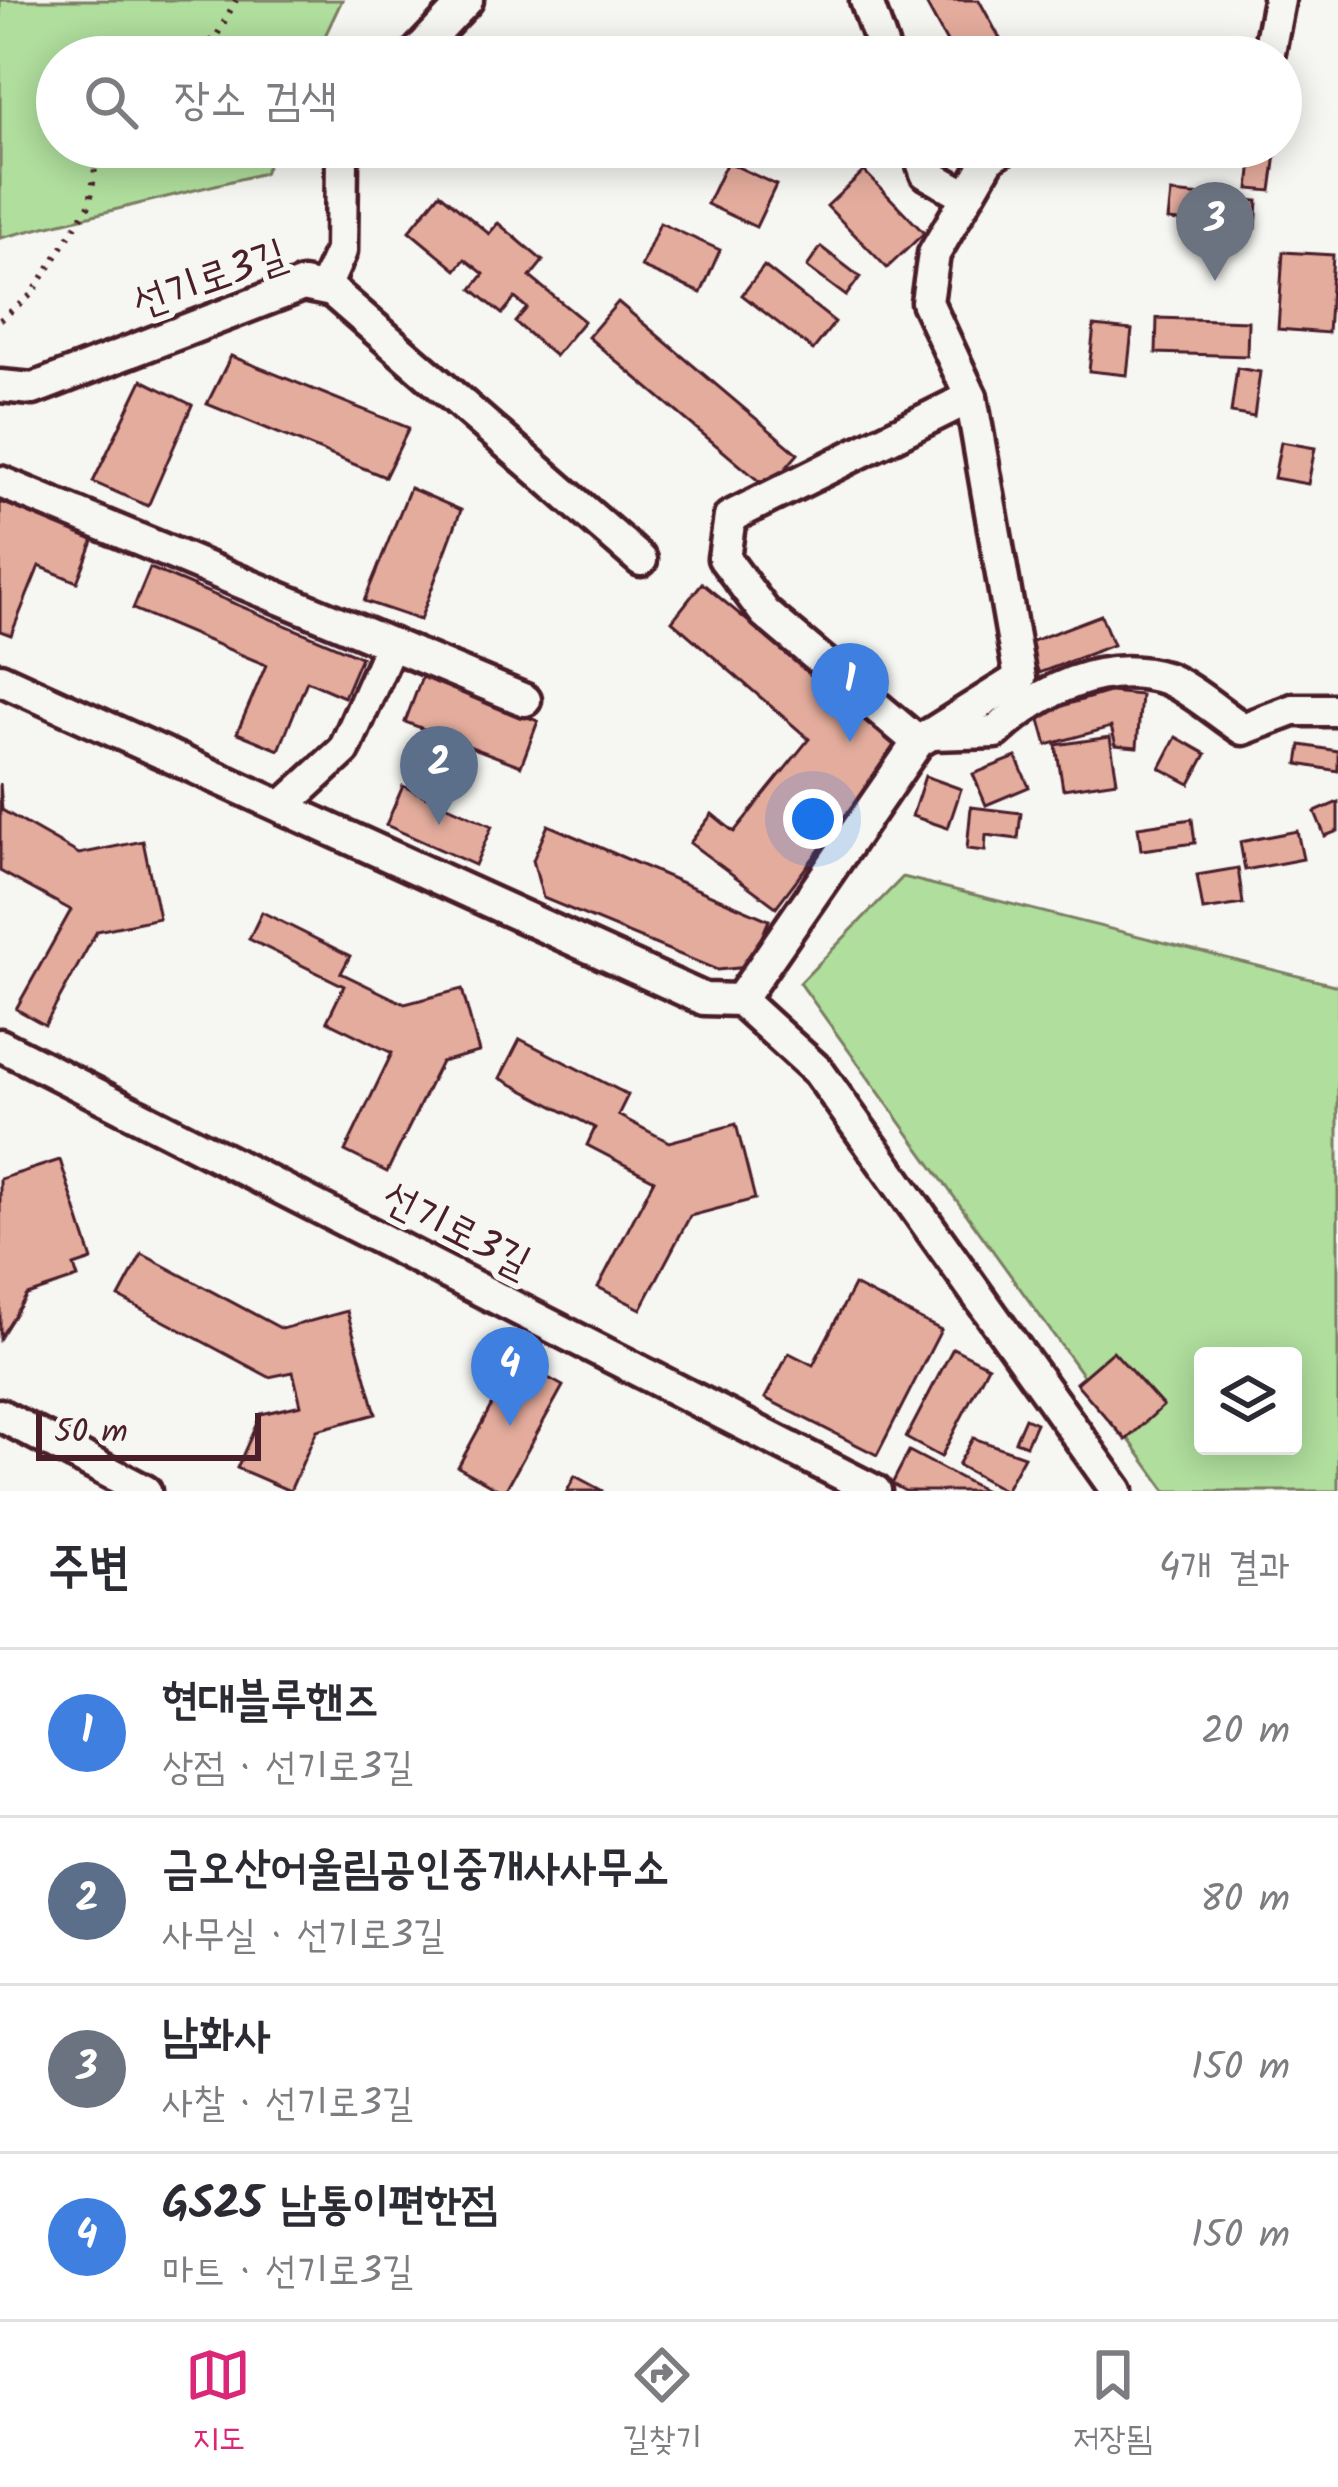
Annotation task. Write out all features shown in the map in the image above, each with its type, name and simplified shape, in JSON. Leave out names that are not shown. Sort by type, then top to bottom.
[{"type":"street","points":[[433,36],[467,0]]},
{"type":"street","points":[[866,0],[879,36]]},
{"type":"street","points":[[1272,36],[1279,0]]},
{"type":"street","points":[[324,289],[341,251],[341,168]]},
{"type":"street","points":[[924,168],[965,195]]},
{"type":"street","points":[[740,1000],[924,738],[1020,678],[971,397],[927,302],[934,254],[983,168]]},
{"type":"street","name":"선기로3길","points":[[0,386],[33,389],[303,285],[332,291],[641,560]]},
{"type":"street","points":[[971,397],[730,518],[724,558],[764,613],[924,738],[996,732],[1026,704],[1100,672],[1166,679],[1243,729],[1293,710],[1338,710]]},
{"type":"street","points":[[0,482],[525,700]]},
{"type":"street","points":[[283,808],[344,750],[391,644]]},
{"type":"street","points":[[0,679],[704,999],[740,1000],[818,1071],[1117,1491]]},
{"type":"street","name":"선기로3길","points":[[0,1046],[875,1491]]},
{"type":"street","points":[[0,1415],[146,1491]]},
{"type":"path","points":[[216,36],[236,0]]},
{"type":"path","points":[[0,320],[32,294],[90,204],[95,168]]},
{"type":"green space","points":[[0,0],[342,0],[325,36],[36,36],[36,168],[266,168],[264,173],[0,238]]},
{"type":"green space","points":[[903,877],[1338,986],[1338,1491],[1166,1491],[800,983]]},
{"type":"building","points":[[924,0],[979,0],[999,36],[944,36]]},
{"type":"building","points":[[724,168],[740,168],[776,185],[756,227],[707,204]]},
{"type":"building","points":[[1251,168],[1274,168],[1271,191],[1249,189]]},
{"type":"building","points":[[864,171],[924,233],[887,268],[827,206]]},
{"type":"building","points":[[440,193],[489,234],[498,223],[543,261],[530,277],[584,321],[555,356],[515,322],[527,308],[515,298],[502,314],[472,289],[484,274],[465,259],[456,270],[409,231]]},
{"type":"building","points":[[1171,193],[1258,201],[1256,228],[1168,220]]},
{"type":"building","points":[[660,223],[720,250],[701,293],[641,267]]},
{"type":"building","points":[[821,247],[860,277],[846,296],[807,267]]},
{"type":"building","points":[[1283,252],[1333,255],[1328,333],[1278,329]]},
{"type":"building","points":[[764,266],[835,322],[813,350],[742,295]]},
{"type":"building","points":[[618,302],[798,454],[768,489],[588,337]]},
{"type":"building","points":[[1157,318],[1248,321],[1247,356],[1156,353]]},
{"type":"building","points":[[1094,326],[1132,330],[1127,375],[1089,371]]},
{"type":"building","points":[[231,356],[409,428],[385,477],[207,404]]},
{"type":"building","points":[[1237,368],[1260,372],[1254,417],[1231,413]]},
{"type":"building","points":[[142,380],[192,405],[148,506],[93,482]]},
{"type":"building","points":[[1281,442],[1315,448],[1308,484],[1274,478]]},
{"type":"building","points":[[410,488],[461,510],[420,620],[364,601]]},
{"type":"building","points":[[0,501],[94,539],[77,582],[39,566],[11,635],[0,631]]},
{"type":"building","points":[[150,568],[361,657],[344,697],[307,681],[279,750],[237,733],[266,665],[133,609]]},
{"type":"building","points":[[702,583],[898,746],[776,907],[690,843],[712,814],[734,832],[809,739],[672,621]]},
{"type":"building","points":[[1101,615],[1113,645],[1039,673],[1027,643]]},
{"type":"building","points":[[422,677],[538,721],[521,766],[405,722]]},
{"type":"building","points":[[1109,692],[1141,695],[1137,747],[1116,745],[1111,727],[1047,745],[1038,713]]},
{"type":"building","points":[[1110,737],[1117,781],[1063,789],[1056,745]]},
{"type":"building","points":[[1176,737],[1206,754],[1190,784],[1160,768]]},
{"type":"building","points":[[1301,745],[1338,751],[1338,771],[1298,764]]},
{"type":"building","points":[[1016,757],[1029,787],[986,805],[973,774]]},
{"type":"building","points":[[925,776],[961,789],[948,828],[912,816]]},
{"type":"building","points":[[0,783],[2,810],[79,854],[143,841],[159,918],[97,931],[45,1025],[16,1009],[71,910],[0,871]]},
{"type":"building","points":[[403,786],[492,826],[475,865],[386,825]]},
{"type":"building","points":[[1338,802],[1338,831],[1325,836],[1315,812]]},
{"type":"building","points":[[971,807],[1021,813],[1018,839],[986,835],[985,851],[967,849]]},
{"type":"building","points":[[1192,819],[1195,843],[1141,850],[1138,827]]},
{"type":"building","points":[[548,825],[769,920],[749,967],[717,970],[543,898],[533,860]]},
{"type":"building","points":[[1297,831],[1303,859],[1245,870],[1240,842]]},
{"type":"building","points":[[1238,868],[1243,904],[1203,910],[1197,875]]},
{"type":"building","points":[[262,912],[350,956],[341,973],[405,1004],[462,989],[479,1052],[441,1062],[387,1172],[345,1151],[392,1053],[327,1021],[344,986],[249,939]]},
{"type":"building","points":[[520,1039],[628,1095],[618,1115],[669,1142],[736,1124],[755,1199],[690,1216],[641,1309],[598,1287],[654,1180],[587,1145],[595,1128],[500,1078]]},
{"type":"building","points":[[60,1160],[92,1260],[74,1266],[78,1278],[27,1295],[0,1338],[0,1179]]},
{"type":"building","points":[[142,1254],[282,1329],[347,1311],[376,1414],[317,1430],[290,1491],[237,1468],[261,1414],[301,1405],[293,1372],[269,1377],[119,1297]]},
{"type":"building","points":[[854,1285],[941,1330],[877,1455],[765,1398],[789,1353],[813,1365]]},
{"type":"building","points":[[953,1348],[988,1366],[941,1457],[906,1438]]},
{"type":"building","points":[[1113,1351],[1163,1406],[1126,1440],[1076,1383]]},
{"type":"building","points":[[516,1360],[563,1386],[501,1491],[458,1467]]},
{"type":"building","points":[[1025,1418],[1036,1423],[1026,1445],[1015,1441]]},
{"type":"building","points":[[973,1438],[1024,1456],[1005,1491],[958,1465]]},
{"type":"building","points":[[909,1451],[985,1491],[905,1491],[892,1484]]},
{"type":"building","points":[[575,1476],[603,1491],[567,1491]]},
{"type":"place","name":"남화사","points":[[1215,281]]},
{"type":"place","name":"현대블루핸즈","points":[[850,742]]},
{"type":"place","name":"금오산어울림공인중개사사무소","points":[[439,825]]},
{"type":"place","name":"GS25 남통이편한점","points":[[510,1426]]}]
